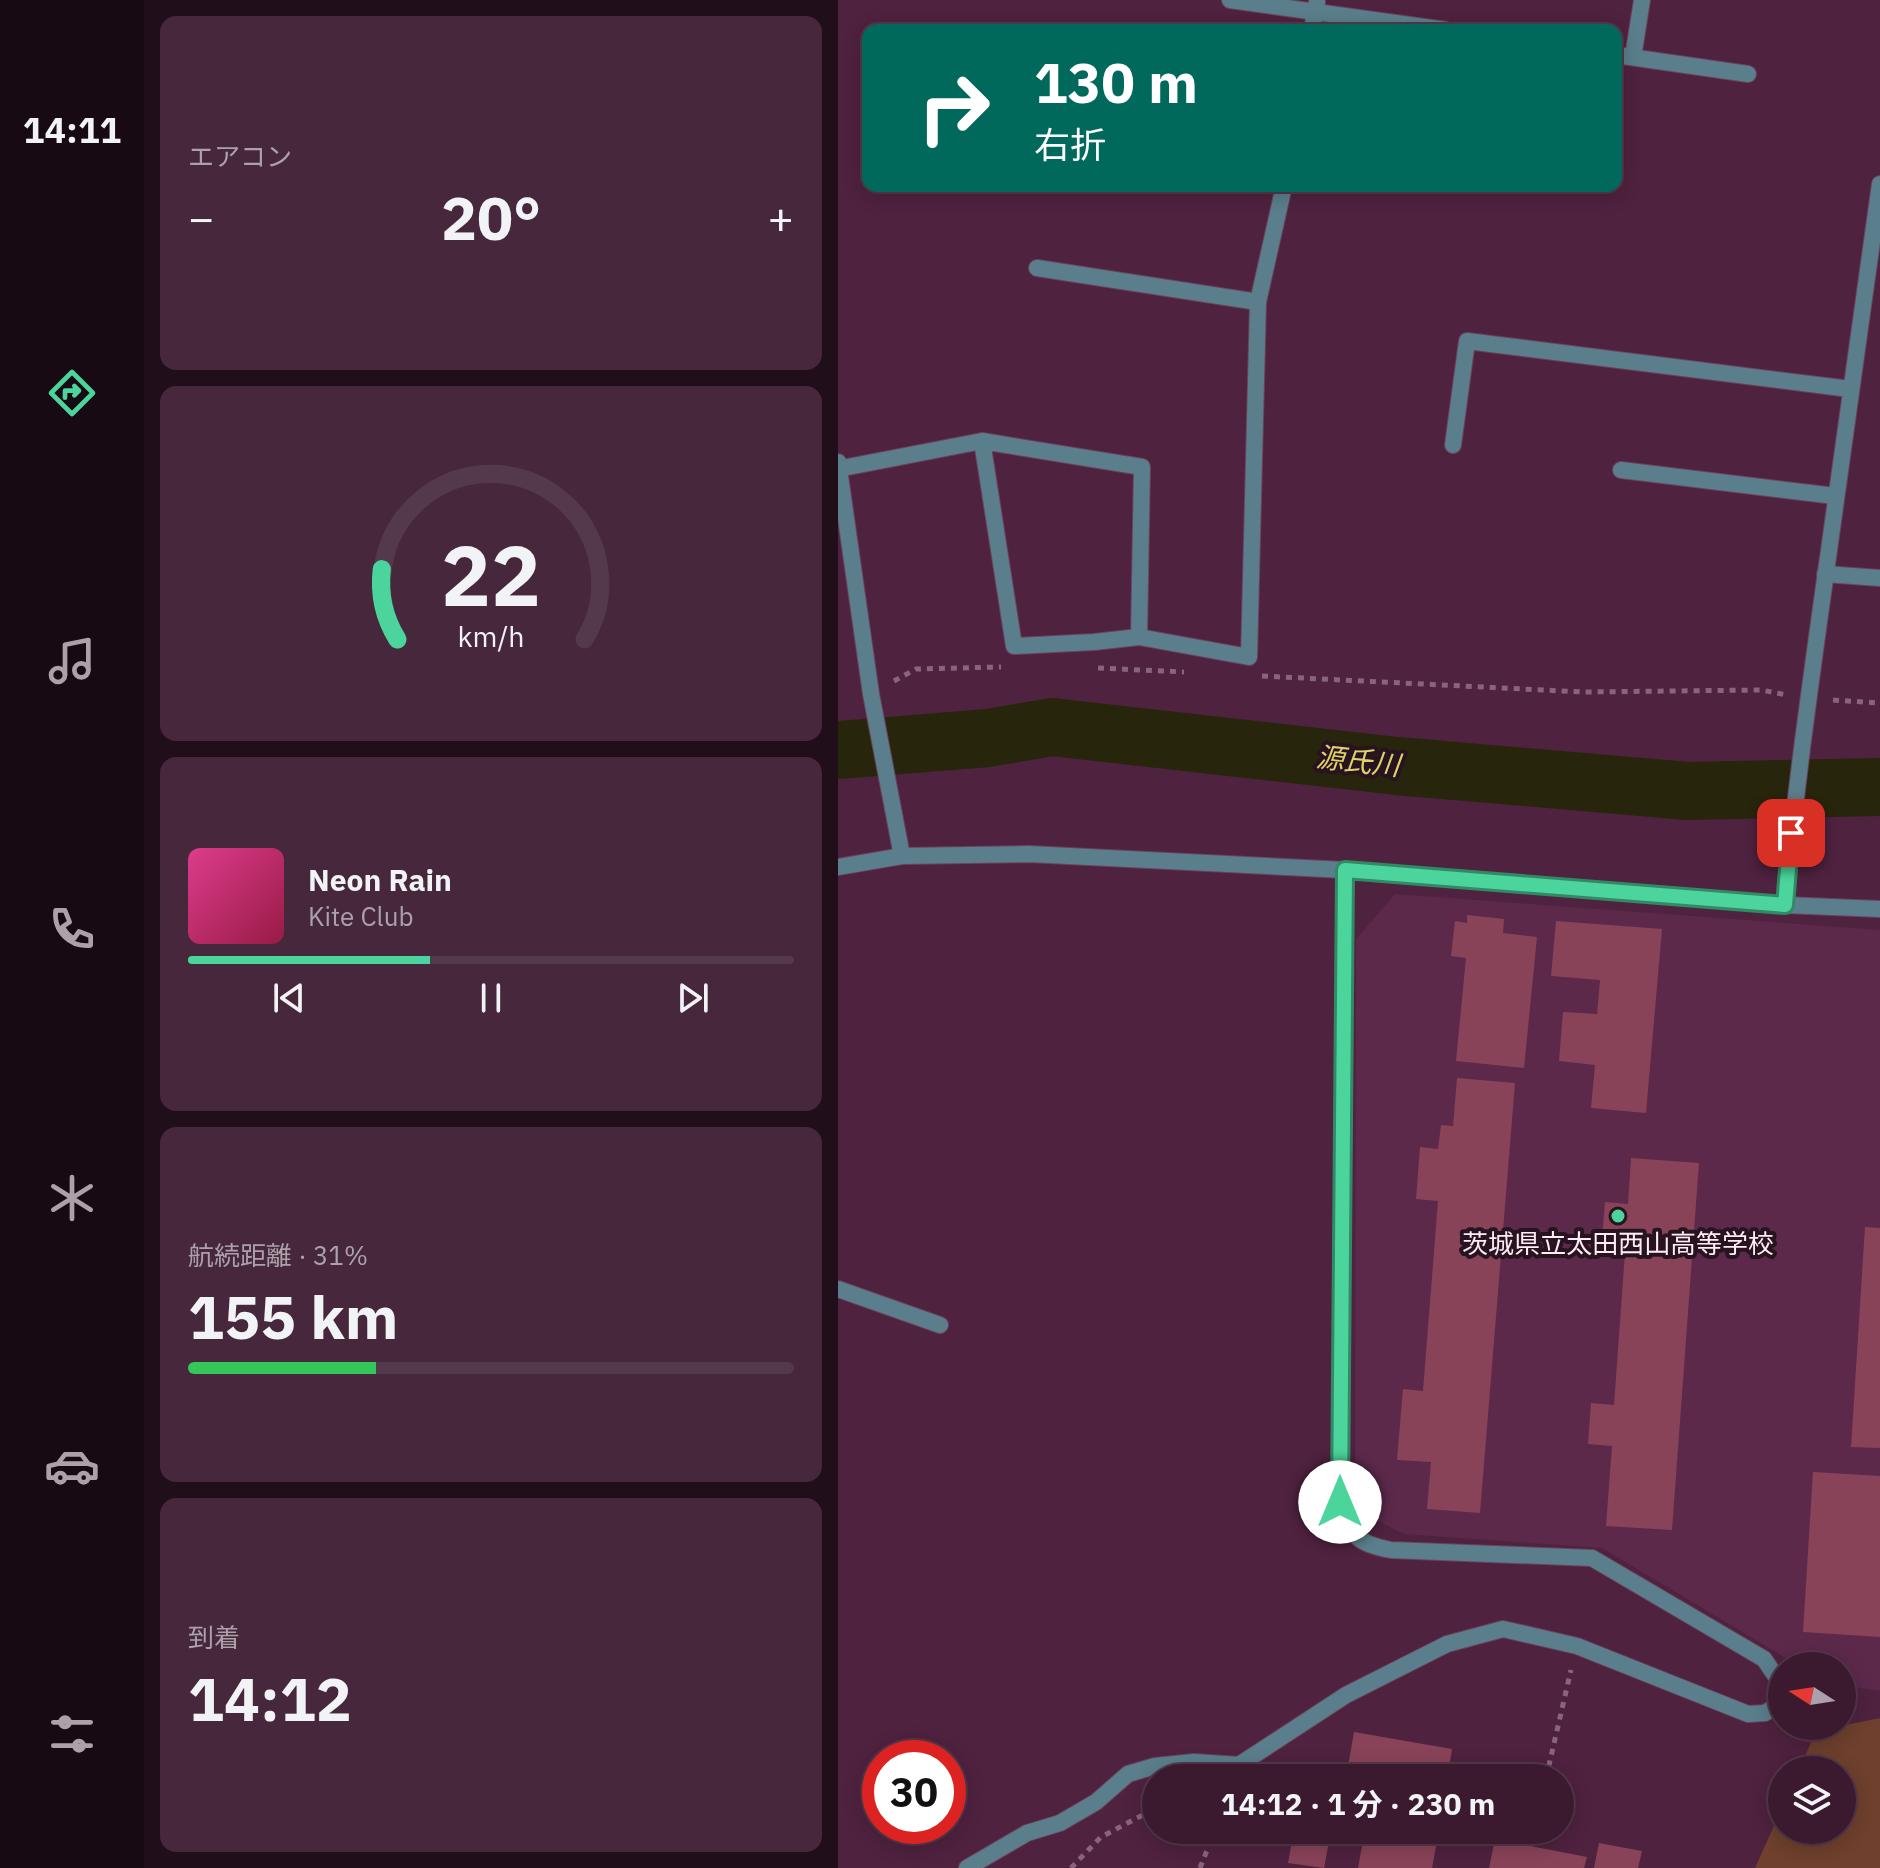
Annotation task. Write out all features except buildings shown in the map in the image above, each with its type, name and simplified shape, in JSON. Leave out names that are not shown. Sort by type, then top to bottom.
[{"type":"street","points":[[1230,0],[1316,5],[1415,24]]},
{"type":"street","points":[[1642,0],[1624,56],[1748,74]]},
{"type":"street","points":[[1785,905],[1808,698],[1880,184]]},
{"type":"street","points":[[982,441],[1014,646],[1139,637],[1249,657],[1258,302],[1283,192]]},
{"type":"street","points":[[1037,268],[1258,302]]},
{"type":"street","points":[[1453,445],[1467,341],[1850,389]]},
{"type":"street","points":[[838,469],[982,441],[1142,467],[1139,637]]},
{"type":"street","points":[[838,462],[871,694],[902,856]]},
{"type":"street","points":[[1621,470],[1835,496]]},
{"type":"street","points":[[1825,574],[1880,578]]},
{"type":"street","points":[[838,867],[902,856],[1029,854],[1345,870],[1785,905],[1880,909]]},
{"type":"street","points":[[967,1868],[1027,1833],[1060,1823],[1096,1802],[1128,1774],[1155,1766],[1194,1762],[1239,1765],[1346,1695],[1447,1644],[1503,1629],[1577,1646],[1748,1714],[1765,1713],[1779,1704],[1777,1678],[1764,1659],[1592,1558],[1391,1550],[1368,1545],[1350,1529],[1340,1502],[1345,870]]},
{"type":"street","points":[[838,1289],[940,1325]]},
{"type":"path","points":[[871,694],[916,669],[1002,667]]},
{"type":"path","points":[[1093,668],[1188,673]]},
{"type":"path","points":[[1251,676],[1583,692],[1761,690],[1808,698],[1880,703]]},
{"type":"path","points":[[1549,1764],[1577,1646]]},
{"type":"path","points":[[1071,1868],[1101,1837],[1142,1815]]},
{"type":"path","points":[[1200,1868],[1209,1844]]},
{"type":"shaded area","name":"茨城県立太田西山高等学校","points":[[1395,894],[1880,930],[1880,1691],[1856,1687],[1856,1652],[1776,1652],[1602,1548],[1404,1534],[1369,1517],[1355,1493],[1356,939]]},
{"type":"shaded area","points":[[1880,1718],[1880,1868],[1755,1868],[1768,1839],[1768,1844],[1856,1844],[1856,1756],[1805,1756],[1812,1740],[1856,1740],[1856,1723]]},
{"type":"waterway","name":"源氏川","points":[[838,750],[988,738],[1052,727],[1397,766],[1688,791],[1880,787]]},
{"type":"place","name":"茨城県立太田西山高等学校","points":[[1618,1216]]},
{"type":"route","points":[[1340,1502],[1345,870],[1785,905],[1791,833]]}]
